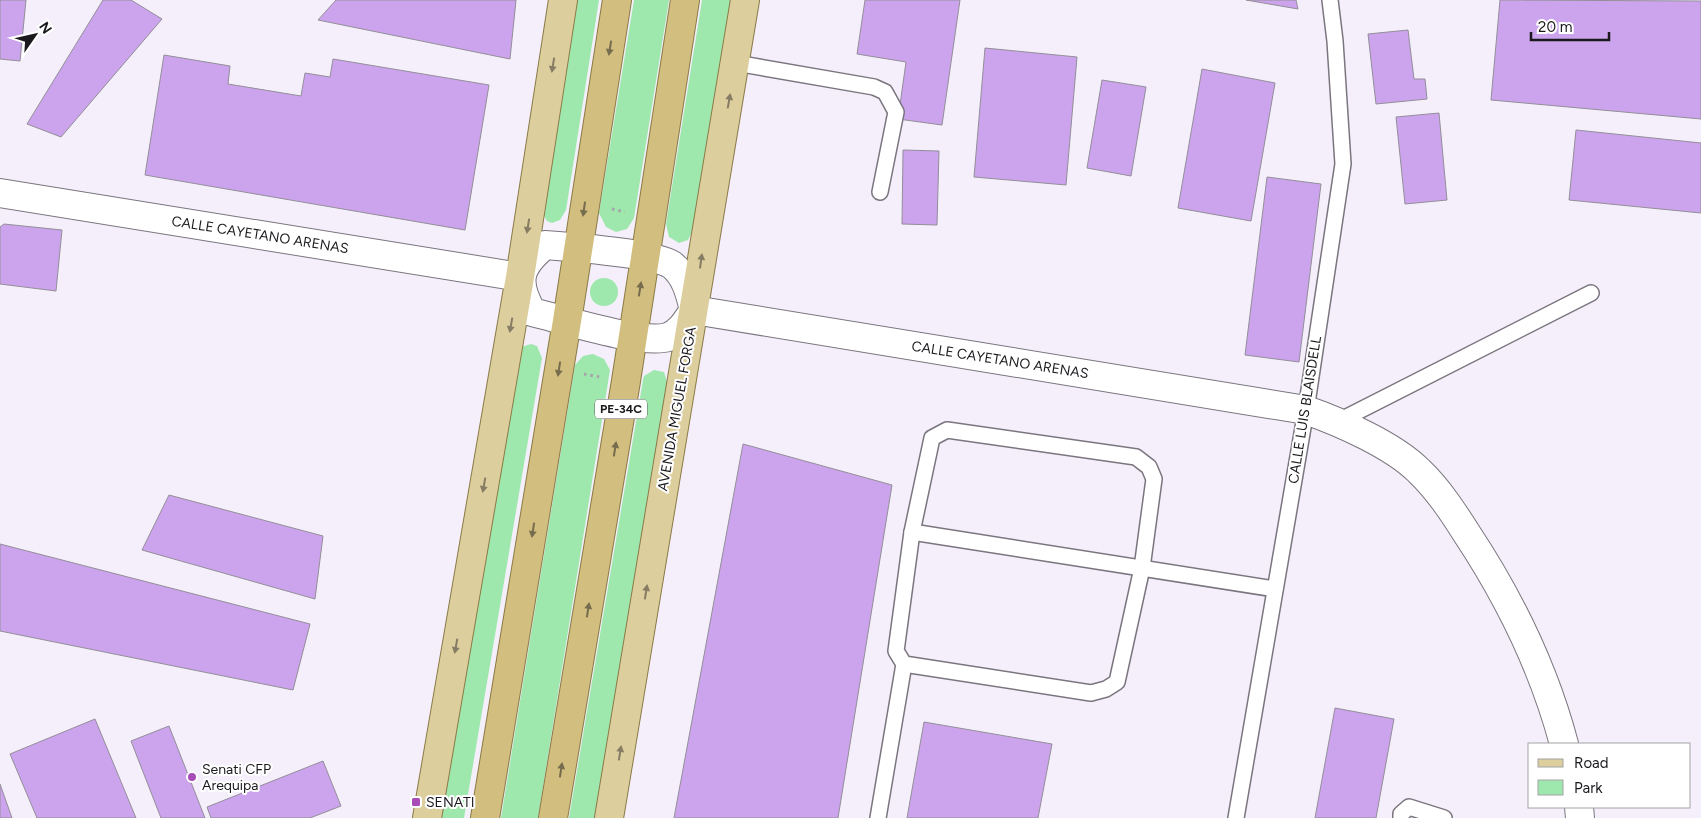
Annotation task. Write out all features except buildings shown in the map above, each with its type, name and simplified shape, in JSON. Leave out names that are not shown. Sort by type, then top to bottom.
[{"type":"highway","points":[[485,818],[579,247],[617,0]]},
{"type":"highway","name":"PE-34C","points":[[553,818],[645,258],[685,0]]},
{"type":"main road","points":[[427,818],[520,277],[563,0]]},
{"type":"main road","name":"AVENIDA MIGUEL FORGA","points":[[609,818],[745,0]]},
{"type":"street","name":"CALLE CAYETANO ARENAS","points":[[0,193],[520,277]]},
{"type":"street","points":[[545,245],[579,247],[645,258],[671,265],[686,281],[694,310],[681,329],[668,337],[632,337],[532,312],[524,297],[520,277],[531,256],[545,245]]},
{"type":"street","name":"CALLE CAYETANO ARENAS","points":[[694,310],[1306,410],[1373,438],[1418,470],[1448,504],[1488,566],[1531,646],[1564,743]]},
{"type":"lane","name":"CALLE LUIS BLAISDELL","points":[[1236,818],[1306,410],[1343,164],[1335,41],[1330,0]]},
{"type":"lane","points":[[736,63],[874,87],[885,92],[896,112],[880,192]]},
{"type":"lane","points":[[1335,423],[1591,293]]},
{"type":"lane","points":[[878,818],[904,664],[896,650],[912,532],[932,438],[948,430],[1136,457],[1149,467],[1154,479],[1142,568],[1117,682],[1106,690],[1091,694],[904,664]]},
{"type":"lane","points":[[912,532],[1275,588]]},
{"type":"lane","points":[[1401,818],[1401,814],[1409,807],[1444,818]]},
{"type":"path","points":[[608,208],[634,213]]},
{"type":"path","points":[[576,373],[609,379]]},
{"type":"green space","points":[[576,0],[599,0],[566,210],[560,220],[552,223],[547,221],[542,212]]},
{"type":"green space","points":[[634,0],[669,0],[634,218],[627,229],[616,232],[606,227],[599,213]]},
{"type":"green space","points":[[702,0],[731,0],[693,230],[688,240],[679,243],[669,237],[666,224]]},
{"type":"green space","points":[[604,278],[614,282],[618,292],[614,302],[604,306],[594,302],[590,292],[594,282]]},
{"type":"green space","points":[[531,344],[537,346],[542,358],[464,818],[440,818],[521,347]]},
{"type":"green space","points":[[593,354],[604,359],[610,370],[538,818],[501,818],[575,365],[583,356]]},
{"type":"green space","points":[[654,370],[664,372],[668,385],[597,818],[569,818],[643,380],[644,376]]},
{"type":"place","name":"Senati CFP Arequipa","points":[[192,777]]},
{"type":"place","name":"SENATI","points":[[416,802]]}]
